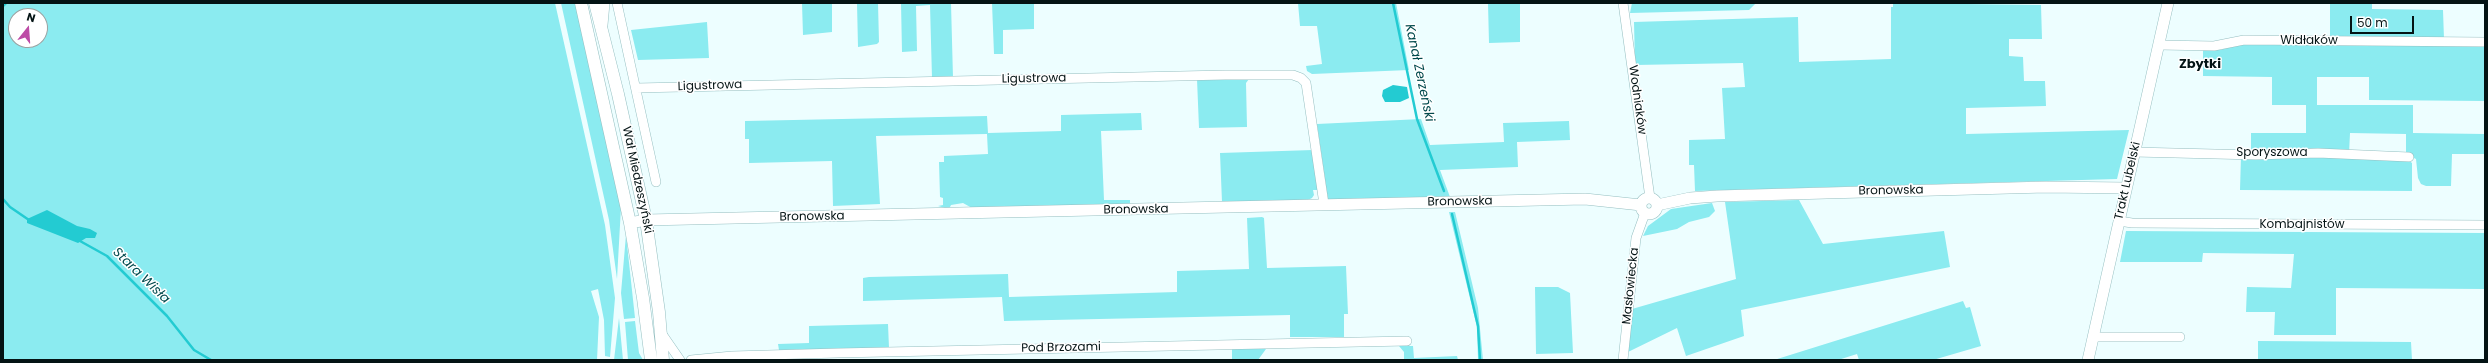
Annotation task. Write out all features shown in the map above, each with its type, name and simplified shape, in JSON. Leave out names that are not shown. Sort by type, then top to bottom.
[{"type":"main road","name":"Wał Miedzeszyński","points":[[581,3],[630,223],[643,298],[651,360]]},
{"type":"main road","name":"Wał Miedzeszyński","points":[[594,3],[603,33],[646,220],[662,334],[663,360]]},
{"type":"street","points":[[603,33],[605,3]]},
{"type":"street","name":"Wał Miedzeszyński","points":[[617,3],[656,182]]},
{"type":"street","name":"Wodniaków","points":[[1623,3],[1648,205]]},
{"type":"street","name":"Trakt Lubelski","points":[[2088,360],[2168,3]]},
{"type":"street","name":"Widłaków","points":[[2159,45],[2214,46],[2244,40],[2485,42]]},
{"type":"street","name":"Ligustrowa","points":[[636,88],[1225,75],[1293,75],[1301,78],[1306,83],[1324,204]]},
{"type":"street","name":"Sporyszowa","points":[[2134,152],[2256,155],[2318,153],[2409,157]]},
{"type":"street","name":"Bronowska","points":[[630,223],[646,220],[1594,199],[1648,205],[1690,198],[1717,196],[2046,187],[2126,188]]},
{"type":"street","name":"Masłowiecka","points":[[1623,360],[1636,238],[1648,205]]},
{"type":"street","name":"Kombajnistów","points":[[2119,221],[2168,224],[2485,225]]},
{"type":"street","points":[[662,334],[680,360]]},
{"type":"street","points":[[2094,337],[2180,338]]},
{"type":"street","name":"Pod Brzozami","points":[[692,360],[732,356],[838,353],[1407,341]]},
{"type":"shaded area","points":[[3,3],[555,3],[605,225],[615,298],[610,357],[605,356],[604,320],[598,289],[591,291],[599,317],[597,360],[3,360]]},
{"type":"shaded area","points":[[561,3],[575,3],[621,207],[617,279],[609,220]]},
{"type":"shaded area","points":[[802,3],[832,3],[832,32],[803,35]]},
{"type":"shaded area","points":[[857,3],[878,3],[879,42],[877,44],[858,47]]},
{"type":"shaded area","points":[[901,3],[951,3],[953,78],[932,78],[930,5],[916,6],[917,51],[902,52]]},
{"type":"shaded area","points":[[992,3],[1034,3],[1034,29],[1003,30],[1003,54],[994,54]]},
{"type":"shaded area","points":[[1298,3],[1396,3],[1409,70],[1312,74],[1307,71],[1306,66],[1322,64],[1317,26],[1300,26]]},
{"type":"shaded area","points":[[1488,3],[1520,3],[1520,42],[1489,43]]},
{"type":"shaded area","points":[[1632,3],[1756,3],[1749,10],[1630,13]]},
{"type":"shaded area","points":[[1893,3],[2041,5],[2042,39],[2009,39],[2009,56],[2023,57],[2024,81],[2045,81],[2046,106],[1966,108],[1966,134],[2129,130],[2117,179],[1695,191],[1694,165],[1689,165],[1689,140],[1725,139],[1722,88],[1745,87],[1743,63],[1635,65],[1634,22],[1798,17],[1799,62],[1891,59],[1891,7],[1893,7]]},
{"type":"shaded area","points":[[2330,3],[2372,3],[2372,9],[2443,10],[2444,39],[2330,39]]},
{"type":"shaded area","points":[[707,22],[709,58],[638,60],[631,30]]},
{"type":"shaded area","points":[[2238,44],[2485,45],[2485,101],[2369,100],[2369,77],[2317,77],[2317,105],[2413,105],[2413,133],[2485,134],[2485,154],[2452,154],[2451,186],[2426,186],[2421,184],[2418,178],[2416,159],[2406,154],[2406,134],[2350,133],[2349,154],[2251,151],[2251,133],[2306,133],[2306,105],[2272,105],[2272,77],[2203,76],[2203,50],[2220,50]]},
{"type":"shaded area","points":[[1197,79],[1249,79],[1246,83],[1247,127],[1199,128]]},
{"type":"shaded area","points":[[1249,79],[1281,79],[1281,80]]},
{"type":"shaded area","points":[[1393,85],[1407,87],[1409,98],[1400,102],[1385,102],[1382,96],[1383,90]]},
{"type":"shaded area","points":[[1141,113],[1142,130],[1101,131],[1104,200],[1130,200],[1130,205],[972,208],[963,203],[951,205],[949,209],[938,206],[943,205],[943,198],[940,197],[939,162],[944,162],[944,156],[988,154],[987,134],[876,136],[880,204],[833,206],[832,161],[749,163],[749,139],[745,139],[745,121],[987,116],[988,133],[1061,131],[1061,115]]},
{"type":"shaded area","points":[[1421,119],[1430,145],[1504,142],[1503,123],[1569,121],[1570,140],[1517,142],[1518,167],[1440,170],[1450,197],[1328,200],[1317,124]]},
{"type":"shaded area","points":[[1313,150],[1319,190],[1313,190],[1314,195],[1312,198],[1308,200],[1222,202],[1220,153]]},
{"type":"shaded area","points":[[2284,155],[2407,159],[2412,163],[2412,191],[2240,190],[2241,156]]},
{"type":"shaded area","points":[[1799,200],[1823,244],[1944,231],[1950,267],[1741,310],[1744,336],[1686,356],[1677,328],[1628,352],[1632,309],[1736,279],[1725,202]]},
{"type":"shaded area","points":[[1712,203],[1715,211],[1709,217],[1689,222],[1677,229],[1643,236],[1648,226],[1671,209]]},
{"type":"shaded area","points":[[47,210],[77,226],[90,229],[97,233],[95,238],[86,238],[78,243],[27,223],[27,219]]},
{"type":"shaded area","points":[[1449,212],[1455,212],[1478,308],[1483,360],[1478,360],[1477,327]]},
{"type":"shaded area","points":[[1247,218],[1264,218],[1267,268],[1346,266],[1348,314],[1344,314],[1344,337],[1290,337],[1290,315],[1004,321],[1002,297],[863,301],[863,278],[869,277],[1008,274],[1009,297],[1177,292],[1177,271],[1249,269]]},
{"type":"shaded area","points":[[2126,231],[2485,233],[2485,289],[2336,288],[2336,335],[2274,335],[2275,312],[2246,312],[2247,287],[2291,288],[2294,254],[2203,253],[2202,262],[2120,262]]},
{"type":"shaded area","points":[[626,235],[635,318],[624,319],[621,293]]},
{"type":"shaded area","points":[[1535,287],[1558,287],[1570,293],[1573,353],[1536,354]]},
{"type":"shaded area","points":[[1963,301],[1966,308],[1970,307],[1981,346],[1933,360],[1859,360],[1857,354],[1838,360],[1774,360]]},
{"type":"shaded area","points":[[619,318],[623,360],[614,360]]},
{"type":"shaded area","points":[[635,321],[639,353],[643,360],[628,360],[625,322]]},
{"type":"shaded area","points":[[888,324],[889,348],[779,350],[778,344],[809,343],[809,326]]},
{"type":"shaded area","points":[[2258,341],[2411,342],[2412,360],[2258,360]]},
{"type":"shaded area","points":[[1399,346],[1413,346],[1414,358],[1457,356],[1458,360],[1404,360],[1404,352]]},
{"type":"shaded area","points":[[1232,349],[1266,349],[1258,360],[1232,360]]},
{"type":"waterway","name":"Stara Wisła","points":[[3,6],[6,3]]},
{"type":"waterway","name":"Kanał Zerzeński","points":[[1393,3],[1417,119],[1444,191]]},
{"type":"waterway","name":"Stara Wisła","points":[[3,199],[10,207],[29,220]]},
{"type":"waterway","name":"Kanał Zerzeński","points":[[1452,214],[1478,326],[1480,360]]},
{"type":"waterway","name":"Stara Wisła","points":[[80,241],[107,256],[167,316],[194,350],[211,360]]},
{"type":"district","name":"Zbytki","points":[[2200,65]]}]
